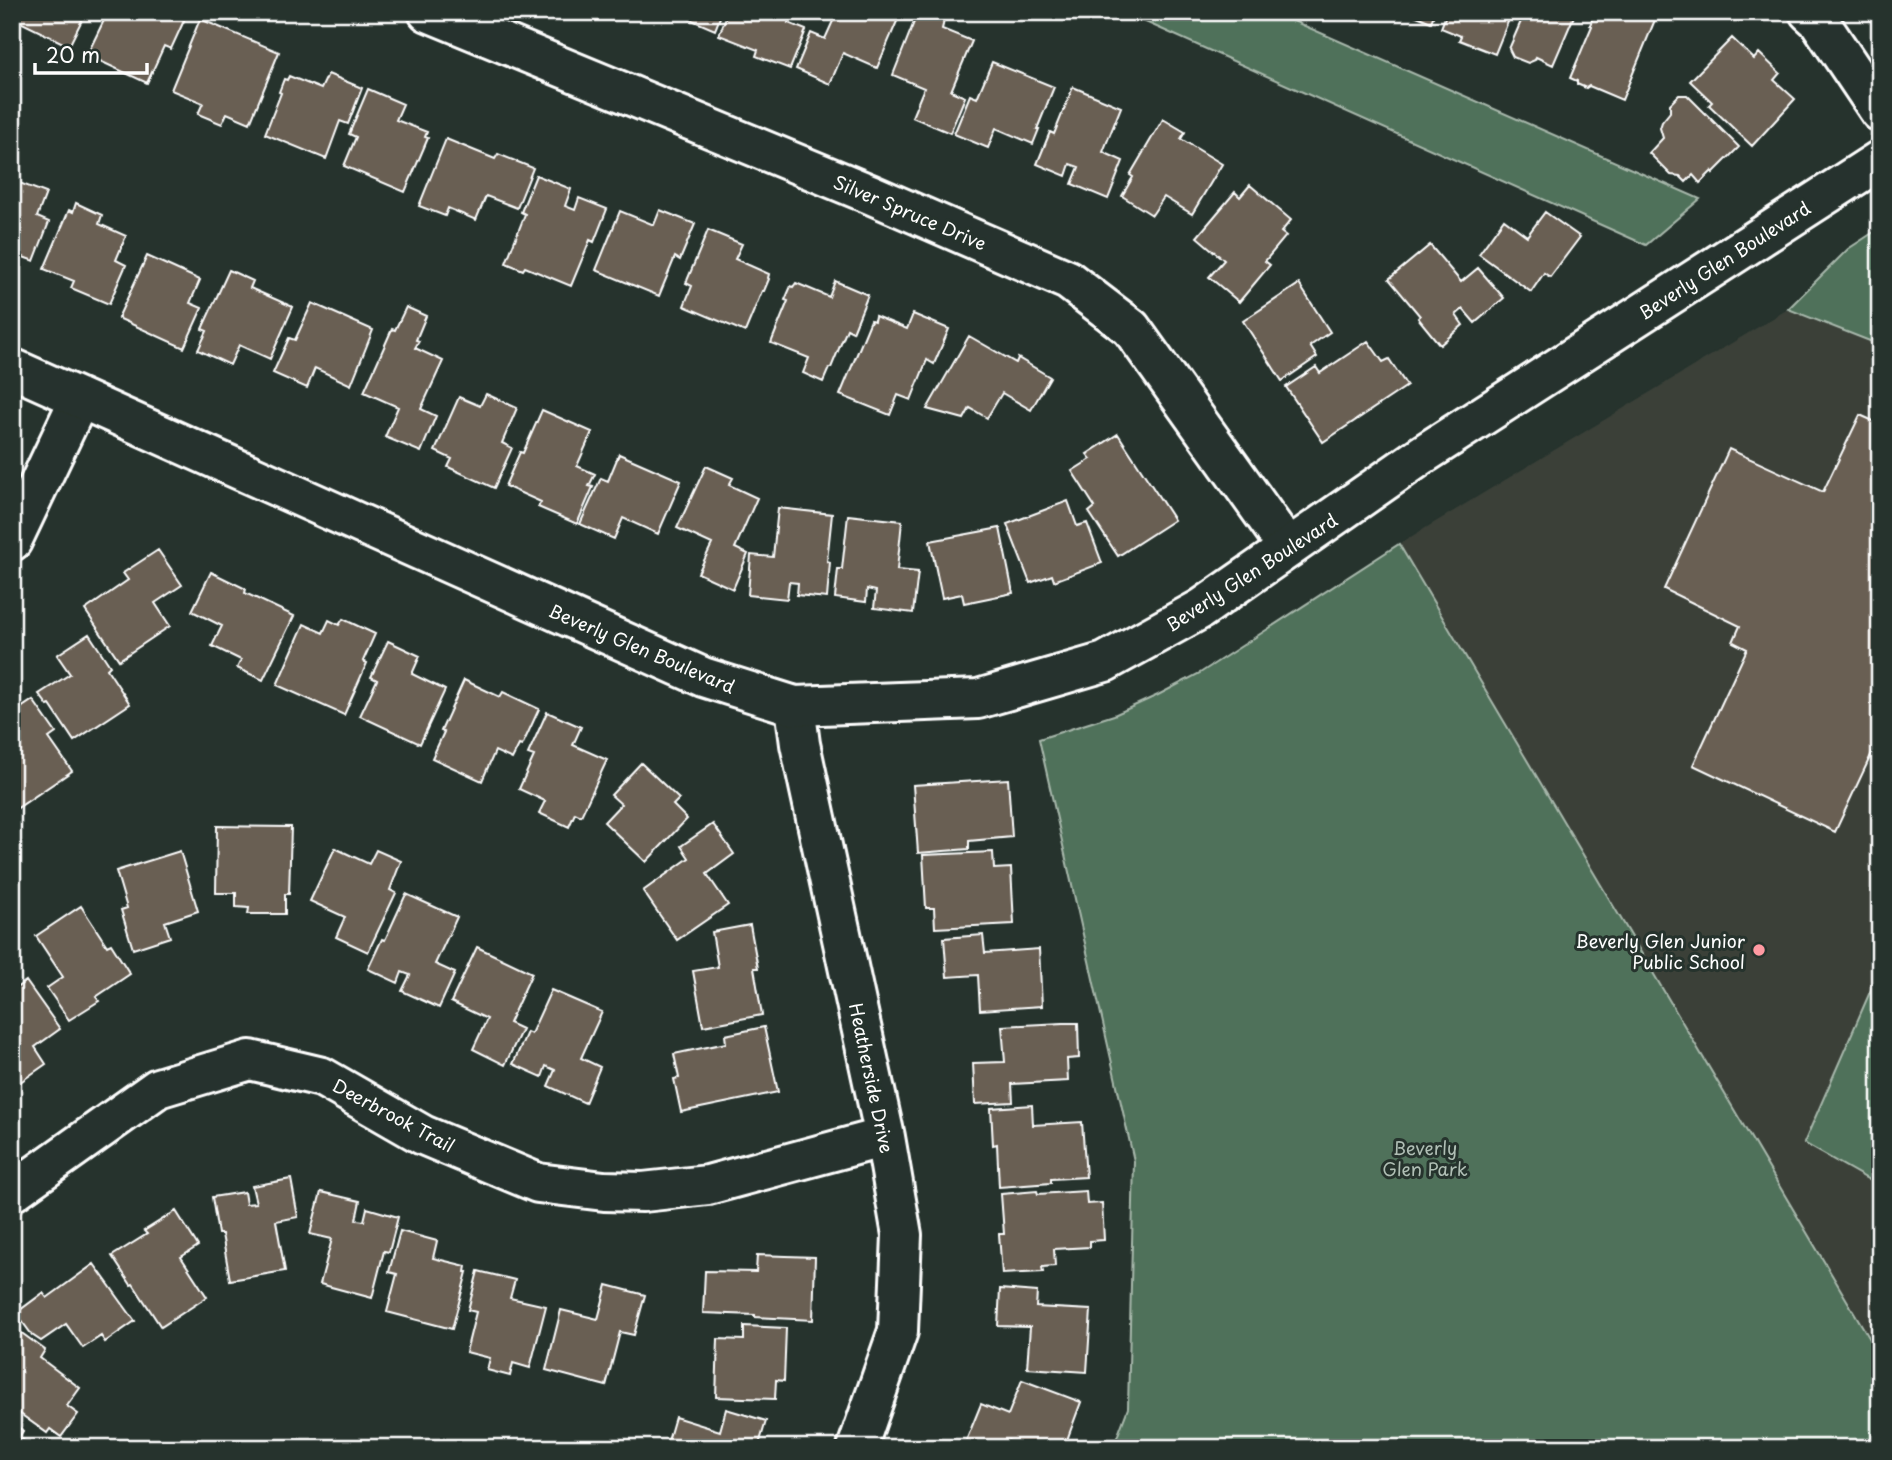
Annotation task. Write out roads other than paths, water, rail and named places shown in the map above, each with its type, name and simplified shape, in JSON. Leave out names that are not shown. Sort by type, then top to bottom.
[{"type":"street","name":"Silver Spruce Drive","points":[[428,12],[870,194],[1068,280],[1131,328],[1288,548]]},
{"type":"street","points":[[1809,12],[1819,21],[1880,111]]},
{"type":"street","name":"Beverly Glen Boulevard","points":[[12,368],[703,677],[795,706],[978,699],[1105,662],[1200,609],[1422,455],[1880,160]]},
{"type":"street","points":[[12,541],[79,400]]},
{"type":"street","name":"Heatherside Drive","points":[[795,706],[800,744],[885,1137],[902,1235],[898,1331],[857,1448]]},
{"type":"street","name":"Deerbrook Trail","points":[[12,1192],[158,1088],[250,1060],[322,1077],[423,1135],[538,1183],[604,1191],[643,1192],[708,1185],[885,1137]]},
{"type":"place","name":"Beverly Glen Junior Public School","points":[[1759,950]]},
{"type":"park label","name":"Beverly Glen Park","points":[[1425,1157]]}]
